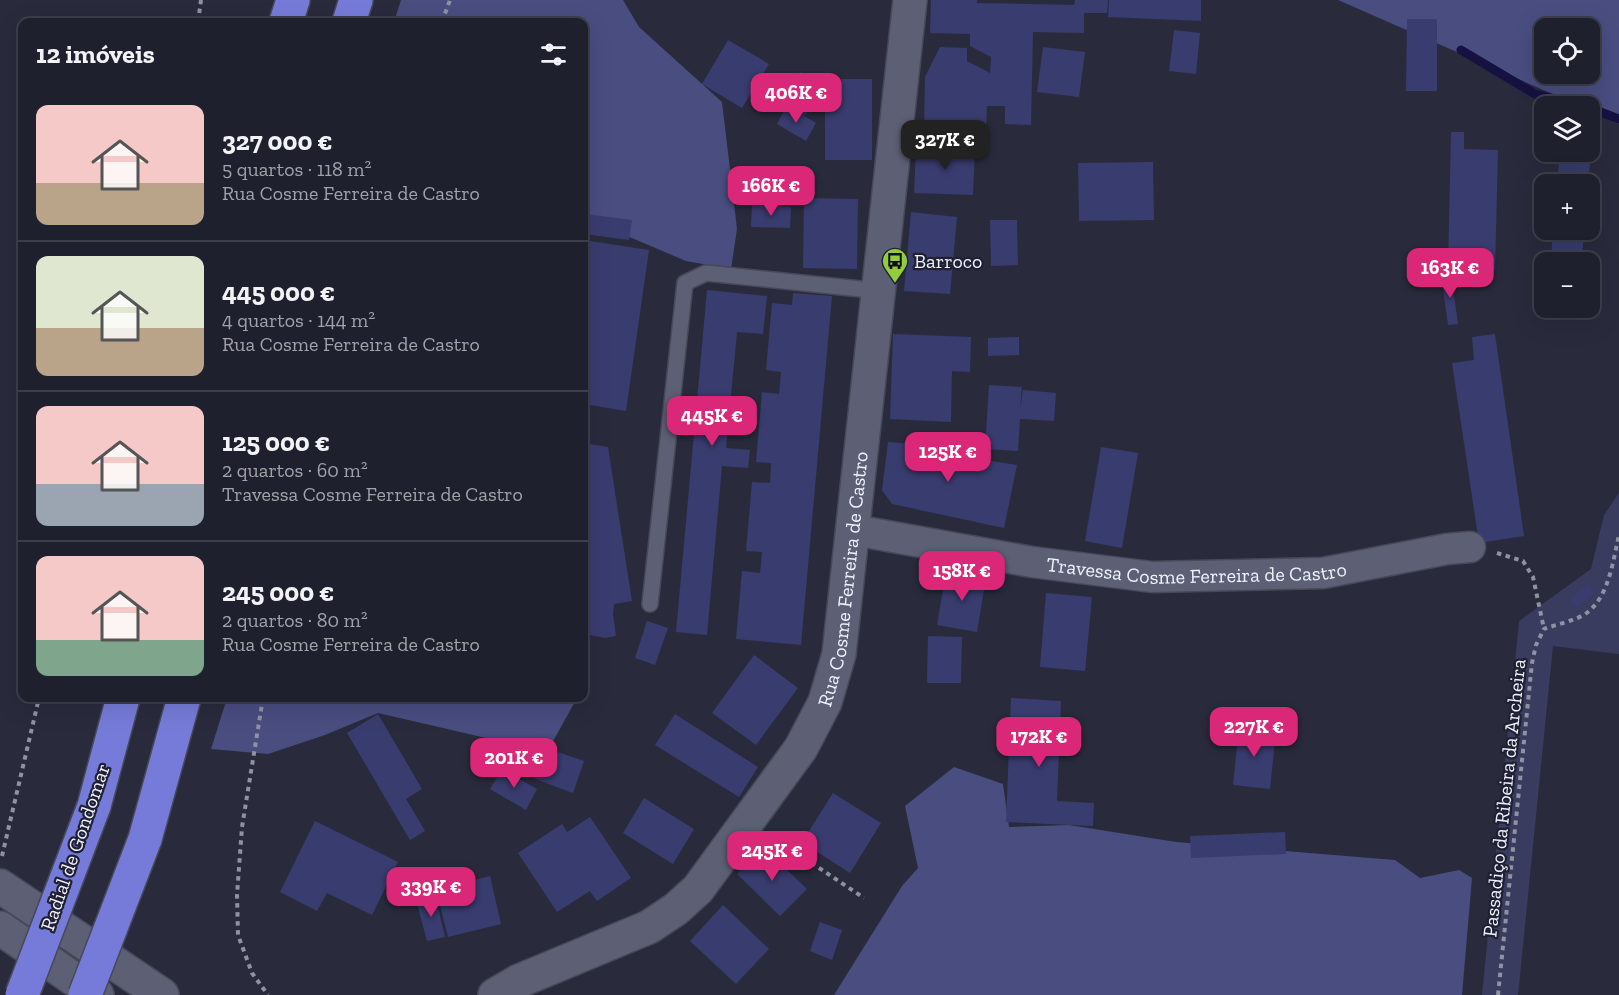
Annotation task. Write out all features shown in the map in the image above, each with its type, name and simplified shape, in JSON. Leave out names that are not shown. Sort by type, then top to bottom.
[{"type":"highway","points":[[287,18],[292,0]]},
{"type":"highway","points":[[351,18],[356,0]]},
{"type":"highway","name":"Radial de Gondomar","points":[[22,995],[94,806],[122,702]]},
{"type":"highway","points":[[85,995],[145,839],[183,702]]},
{"type":"street","name":"Rua Cosme Ferreira de Castro","points":[[495,995],[519,981],[649,927],[676,909],[698,889],[801,748],[825,702],[839,654],[910,0]]},
{"type":"street","name":"Travessa Cosme Ferreira de Castro","points":[[854,530],[1032,562],[1152,577],[1323,573],[1447,549],[1470,548]]},
{"type":"street","points":[[0,886],[162,995]]},
{"type":"street","points":[[0,928],[97,995]]},
{"type":"lane","points":[[650,604],[685,283],[706,273],[880,291]]},
{"type":"path","points":[[199,18],[201,0]]},
{"type":"path","points":[[443,18],[450,0]]},
{"type":"path","points":[[1470,548],[1523,561],[1533,577],[1544,629],[1587,613],[1599,599],[1609,577],[1619,535]]},
{"type":"path","name":"Passadiço da Ribeira da Archeira","points":[[1498,995],[1532,663],[1536,645],[1544,629]]},
{"type":"path","points":[[0,863],[38,702]]},
{"type":"path","points":[[262,702],[242,827],[237,895],[238,935],[252,973],[268,995]]},
{"type":"path","points":[[748,821],[864,897]]},
{"type":"shaded area","points":[[401,0],[623,0],[639,27],[722,102],[737,229],[731,269],[686,261],[613,230],[588,229],[588,18],[395,18]]},
{"type":"shaded area","points":[[1338,0],[1619,0],[1619,124],[1600,115],[1600,96],[1557,96]]},
{"type":"shaded area","points":[[1619,493],[1619,654],[1553,646],[1518,995],[1482,995],[1519,621],[1591,569],[1604,515]]},
{"type":"shaded area","points":[[226,702],[575,702],[547,752],[378,713],[325,735],[268,754],[211,749]]},
{"type":"shaded area","points":[[954,767],[1003,784],[1009,827],[1069,825],[1176,842],[1395,860],[1420,878],[1459,870],[1472,878],[1462,995],[834,995],[902,886],[918,868],[905,806]]},
{"type":"building","points":[[931,0],[1074,5],[1075,0],[1108,0],[1107,13],[1084,13],[1084,33],[1033,32],[1031,125],[1005,124],[1005,106],[987,106],[986,129],[924,127],[925,77],[940,47],[967,48],[967,61],[990,73],[991,57],[970,46],[970,34],[930,33]]},
{"type":"building","points":[[1109,0],[1201,0],[1201,21],[1108,17]]},
{"type":"building","points":[[1407,19],[1437,19],[1437,91],[1406,91]]},
{"type":"building","points":[[1174,30],[1200,33],[1196,74],[1169,71]]},
{"type":"building","points":[[728,40],[769,64],[742,108],[702,84]]},
{"type":"building","points":[[1043,47],[1085,52],[1079,97],[1037,92]]},
{"type":"building","points":[[800,72],[823,86],[805,116],[770,94],[781,77],[793,84]]},
{"type":"building","points":[[825,79],[872,79],[872,160],[825,160]]},
{"type":"building","points":[[787,106],[816,123],[806,141],[777,124]]},
{"type":"building","points":[[1451,132],[1464,132],[1464,149],[1498,150],[1495,270],[1448,269]]},
{"type":"building","points":[[939,145],[975,147],[973,195],[914,193],[916,149],[938,150]]},
{"type":"building","points":[[1153,162],[1154,220],[1079,221],[1078,163]]},
{"type":"building","points":[[1559,162],[1590,162],[1589,174],[1558,174]]},
{"type":"building","points":[[804,198],[858,199],[857,269],[803,268]]},
{"type":"building","points":[[752,205],[791,207],[790,228],[751,227]]},
{"type":"building","points":[[911,212],[957,217],[950,294],[904,291]]},
{"type":"building","points":[[588,214],[632,220],[629,240],[588,235]]},
{"type":"building","points":[[990,220],[1017,220],[1018,265],[991,266]]},
{"type":"building","points":[[1552,240],[1583,240],[1583,252],[1551,252]]},
{"type":"building","points":[[588,241],[649,250],[626,411],[588,406]]},
{"type":"building","points":[[1451,274],[1458,324],[1448,325],[1441,275]]},
{"type":"building","points":[[707,290],[767,296],[763,334],[737,332],[726,448],[750,450],[748,468],[722,466],[707,635],[676,632]]},
{"type":"building","points":[[793,293],[832,296],[801,645],[736,639],[742,571],[760,573],[762,552],[746,551],[752,482],[770,483],[771,463],[756,462],[762,392],[779,394],[781,372],[766,370],[772,303],[792,305]]},
{"type":"building","points":[[893,334],[971,337],[970,372],[952,371],[951,422],[890,419]]},
{"type":"building","points":[[1495,334],[1524,536],[1479,543],[1452,363],[1474,360],[1472,337]]},
{"type":"building","points":[[1019,337],[1019,355],[988,356],[988,338]]},
{"type":"building","points":[[989,385],[1022,387],[1020,410],[1023,390],[1056,393],[1054,421],[1020,419],[1018,451],[985,449]]},
{"type":"building","points":[[588,436],[589,444],[608,447],[632,601],[614,604],[616,636],[605,638],[588,635]]},
{"type":"building","points":[[888,442],[953,447],[952,455],[1017,465],[1004,528],[892,504],[882,490]]},
{"type":"building","points":[[1101,447],[1138,453],[1122,548],[1085,541]]},
{"type":"building","points":[[946,572],[986,578],[977,632],[937,625]]},
{"type":"building","points":[[1588,584],[1595,592],[1576,608],[1569,600]]},
{"type":"building","points":[[1046,593],[1092,597],[1085,671],[1040,667]]},
{"type":"building","points":[[647,621],[668,628],[655,665],[635,658]]},
{"type":"building","points":[[928,636],[962,637],[961,683],[927,683]]},
{"type":"building","points":[[754,655],[798,688],[756,745],[712,713]]},
{"type":"building","points":[[1011,698],[1061,701],[1057,801],[1094,803],[1093,826],[1006,822]]},
{"type":"building","points":[[378,714],[422,789],[406,799],[425,831],[410,840],[347,733]]},
{"type":"building","points":[[675,714],[758,767],[739,797],[655,745]]},
{"type":"building","points":[[1239,727],[1276,731],[1270,789],[1233,785]]},
{"type":"building","points":[[546,748],[584,761],[573,793],[535,779]]},
{"type":"building","points":[[502,769],[537,789],[526,810],[490,789]]},
{"type":"building","points":[[833,793],[881,823],[850,873],[802,842]]},
{"type":"building","points":[[644,798],[694,829],[673,864],[623,833]]},
{"type":"building","points":[[590,817],[631,878],[597,901],[590,891],[557,912],[518,853],[562,824],[567,832]]},
{"type":"building","points":[[315,821],[398,862],[372,915],[327,893],[317,911],[280,892]]},
{"type":"building","points":[[1285,832],[1286,854],[1191,858],[1190,836]]},
{"type":"building","points":[[763,847],[807,889],[780,916],[737,874]]},
{"type":"building","points":[[490,876],[501,924],[448,937],[436,890]]},
{"type":"building","points":[[435,895],[445,937],[427,941],[416,900]]},
{"type":"building","points":[[723,905],[769,949],[736,984],[690,941]]},
{"type":"building","points":[[820,922],[842,930],[832,960],[810,951]]},
{"type":"waterway","points":[[1461,50],[1535,94],[1543,96]]},
{"type":"waterway","points":[[1600,112],[1619,119]]},
{"type":"place","name":"Barroco","points":[[895,284]]}]
